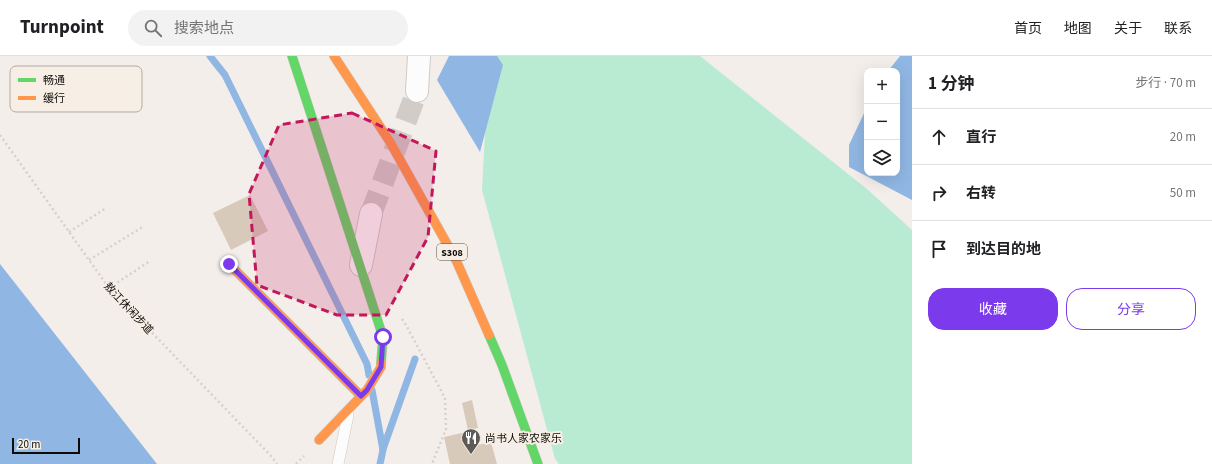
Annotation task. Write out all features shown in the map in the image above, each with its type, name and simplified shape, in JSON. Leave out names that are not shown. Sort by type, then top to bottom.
[{"type":"street","points":[[292,56],[361,265],[383,337],[381,367],[364,393],[319,440]]},
{"type":"street","name":"S308","points":[[334,56],[390,142],[456,260],[502,365],[538,464]]},
{"type":"street","points":[[417,91],[419,56]]},
{"type":"street","points":[[361,265],[371,214]]},
{"type":"street","points":[[229,264],[364,393]]},
{"type":"lane","points":[[338,464],[350,409]]},
{"type":"path","name":"敖江休闲步道","points":[[0,135],[109,288],[272,457],[277,464]]},
{"type":"path","points":[[69,232],[106,208]]},
{"type":"path","points":[[89,260],[144,226]]},
{"type":"path","points":[[109,288],[150,261]]},
{"type":"path","points":[[397,313],[406,325],[445,398],[446,429],[432,464]]},
{"type":"highlighted area","points":[[352,113],[436,151],[428,237],[386,315],[337,315],[257,285],[249,194],[279,125]]},
{"type":"green space","points":[[489,56],[700,56],[867,189],[912,230],[912,464],[559,464],[555,459],[482,190]]},
{"type":"water","points":[[449,56],[497,56],[503,65],[480,152],[437,80]]},
{"type":"water","points":[[900,56],[912,56],[912,200],[866,176],[900,176],[900,68],[890,68]]},
{"type":"water","points":[[864,113],[864,175],[849,167],[849,145]]},
{"type":"water","points":[[0,264],[157,464],[0,464]]},
{"type":"building","points":[[250,195],[268,231],[231,250],[213,213]]},
{"type":"building","points":[[472,400],[478,428],[468,430],[462,403]]},
{"type":"building","name":"尚书人家农家乐","points":[[475,430],[478,445],[491,442],[497,464],[450,464],[444,437]]},
{"type":"waterway","points":[[210,56],[225,75],[367,364],[369,375]]},
{"type":"waterway","points":[[383,449],[415,359]]},
{"type":"waterway","points":[[372,390],[383,450],[380,464]]},
{"type":"tunnel","points":[[371,214],[417,91]]},
{"type":"traffic: fast","points":[[292,56],[383,337],[381,363]]},
{"type":"traffic: fast","points":[[489,335],[502,365],[538,464]]},
{"type":"traffic: slow","points":[[334,56],[390,142],[456,260],[489,335]]},
{"type":"traffic: slow","points":[[229,264],[361,396]]},
{"type":"traffic: slow","points":[[319,440],[367,390],[381,367],[381,363]]},
{"type":"place","name":"尚书人家农家乐","points":[[471,455]]},
{"type":"route","points":[[229,264],[361,396],[367,390],[381,367],[383,337]]}]
